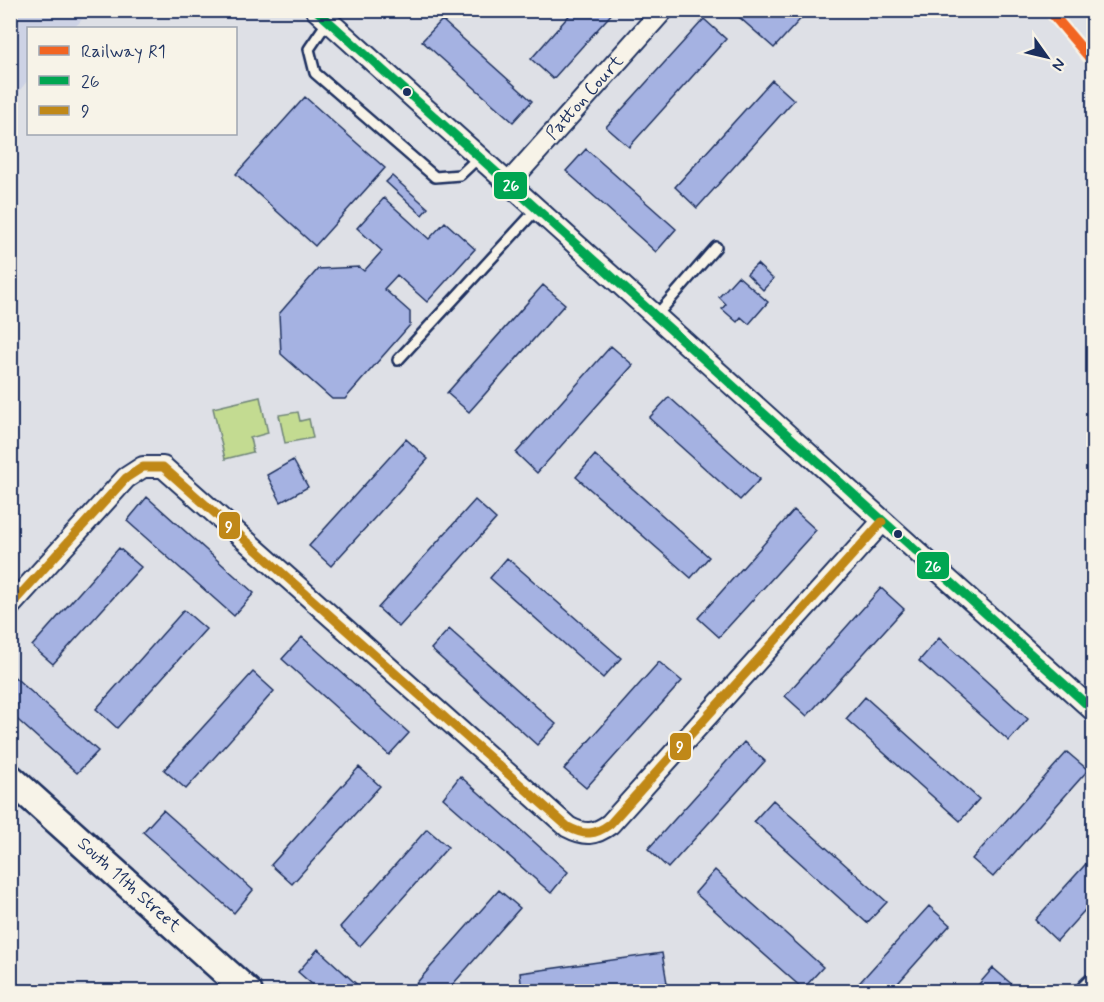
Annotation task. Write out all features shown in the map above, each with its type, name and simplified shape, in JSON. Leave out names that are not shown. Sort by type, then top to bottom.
[{"type":"street","name":"Patton Court","points":[[507,185],[663,10]]},
{"type":"street","points":[[322,16],[535,211],[1094,711]]},
{"type":"street","points":[[10,606],[126,478],[143,467],[163,467],[568,827],[579,833],[589,834],[598,832],[610,824],[882,522]]},
{"type":"street","name":"South 11th Street","points":[[10,778],[248,992]]},
{"type":"street","points":[[1090,992],[1094,988]]},
{"type":"lane","points":[[322,16],[309,49],[315,73],[435,177],[460,175],[478,159]]},
{"type":"lane","points":[[398,360],[535,211]]},
{"type":"lane","points":[[654,318],[716,247]]},
{"type":"shaded area","points":[[11,10],[90,11],[75,27],[27,27],[27,81],[11,101]]},
{"type":"green space","points":[[260,397],[268,433],[250,438],[253,452],[225,459],[213,408]]},
{"type":"green space","points":[[298,412],[300,421],[309,419],[313,438],[285,443],[279,415]]},
{"type":"building","points":[[574,10],[615,10],[553,79],[531,59]]},
{"type":"building","points":[[731,10],[806,10],[806,13],[774,48]]},
{"type":"building","points":[[704,19],[726,39],[629,147],[606,127]]},
{"type":"building","points":[[442,20],[532,101],[513,122],[422,41]]},
{"type":"building","points":[[772,80],[794,100],[697,208],[675,187]]},
{"type":"building","points":[[305,97],[385,168],[315,246],[236,174]]},
{"type":"building","points":[[586,149],[676,229],[656,252],[566,171]]},
{"type":"building","points":[[392,176],[428,208],[422,215],[386,182]]},
{"type":"building","points":[[384,198],[429,239],[445,222],[475,249],[427,302],[397,275],[384,289],[410,312],[410,325],[345,399],[332,399],[281,354],[279,314],[318,269],[359,267],[364,271],[382,251],[357,228]]},
{"type":"building","points":[[757,264],[773,279],[763,290],[747,274]]},
{"type":"building","points":[[738,276],[768,302],[749,324],[741,317],[737,322],[722,309],[726,304],[719,297]]},
{"type":"building","points":[[543,285],[565,304],[469,412],[447,393]]},
{"type":"building","points":[[611,346],[633,365],[537,473],[516,453]]},
{"type":"building","points":[[669,397],[760,479],[740,500],[649,418]]},
{"type":"building","points":[[406,439],[428,459],[331,566],[309,546]]},
{"type":"building","points":[[595,455],[709,557],[691,578],[576,477]]},
{"type":"building","points":[[293,460],[308,487],[281,502],[267,475]]},
{"type":"building","points":[[147,497],[254,593],[234,616],[127,521]]},
{"type":"building","points":[[475,500],[496,519],[399,627],[378,608]]},
{"type":"building","points":[[794,510],[816,530],[719,637],[698,618]]},
{"type":"building","points":[[119,548],[141,567],[53,664],[32,646]]},
{"type":"building","points":[[507,558],[621,658],[603,678],[490,578]]},
{"type":"building","points":[[881,588],[904,609],[807,716],[785,696]]},
{"type":"building","points":[[184,610],[206,629],[117,728],[96,709]]},
{"type":"building","points":[[449,629],[556,724],[537,745],[431,649]]},
{"type":"building","points":[[302,637],[409,733],[389,755],[282,659]]},
{"type":"building","points":[[939,638],[1028,719],[1009,741],[919,661]]},
{"type":"building","points":[[659,662],[682,681],[586,788],[564,769]]},
{"type":"building","points":[[253,672],[274,691],[186,789],[164,770]]},
{"type":"building","points":[[10,673],[98,751],[77,773],[10,713]]},
{"type":"building","points":[[865,697],[979,799],[960,821],[846,719]]},
{"type":"building","points":[[744,742],[765,761],[668,868],[648,849]]},
{"type":"building","points":[[1067,752],[1088,770],[993,877],[972,859]]},
{"type":"building","points":[[359,767],[380,786],[292,884],[271,865]]},
{"type":"building","points":[[460,776],[568,872],[551,893],[443,798]]},
{"type":"building","points":[[773,800],[887,902],[867,923],[754,821]]},
{"type":"building","points":[[163,810],[253,890],[234,913],[143,832]]},
{"type":"building","points":[[427,829],[448,847],[360,946],[340,927]]},
{"type":"building","points":[[1094,855],[1094,900],[1057,941],[1035,920]]},
{"type":"building","points":[[715,870],[823,967],[803,989],[695,893]]},
{"type":"building","points":[[499,890],[520,908],[446,992],[418,992],[413,987]]},
{"type":"building","points":[[929,906],[950,925],[890,992],[851,992]]},
{"type":"building","points":[[318,949],[365,992],[321,992],[298,972]]},
{"type":"building","points":[[662,953],[667,983],[606,992],[522,992],[520,973]]},
{"type":"building","points":[[993,968],[1015,987],[1011,992],[972,992]]},
{"type":"rail line","name":"R1","points":[[1049,10],[1094,63]]},
{"type":"transit line","name":"26","points":[[316,10],[1094,711]]},
{"type":"transit line","name":"9","points":[[10,606],[126,478],[143,467],[163,467],[568,827],[590,833],[610,824],[882,522]]}]
